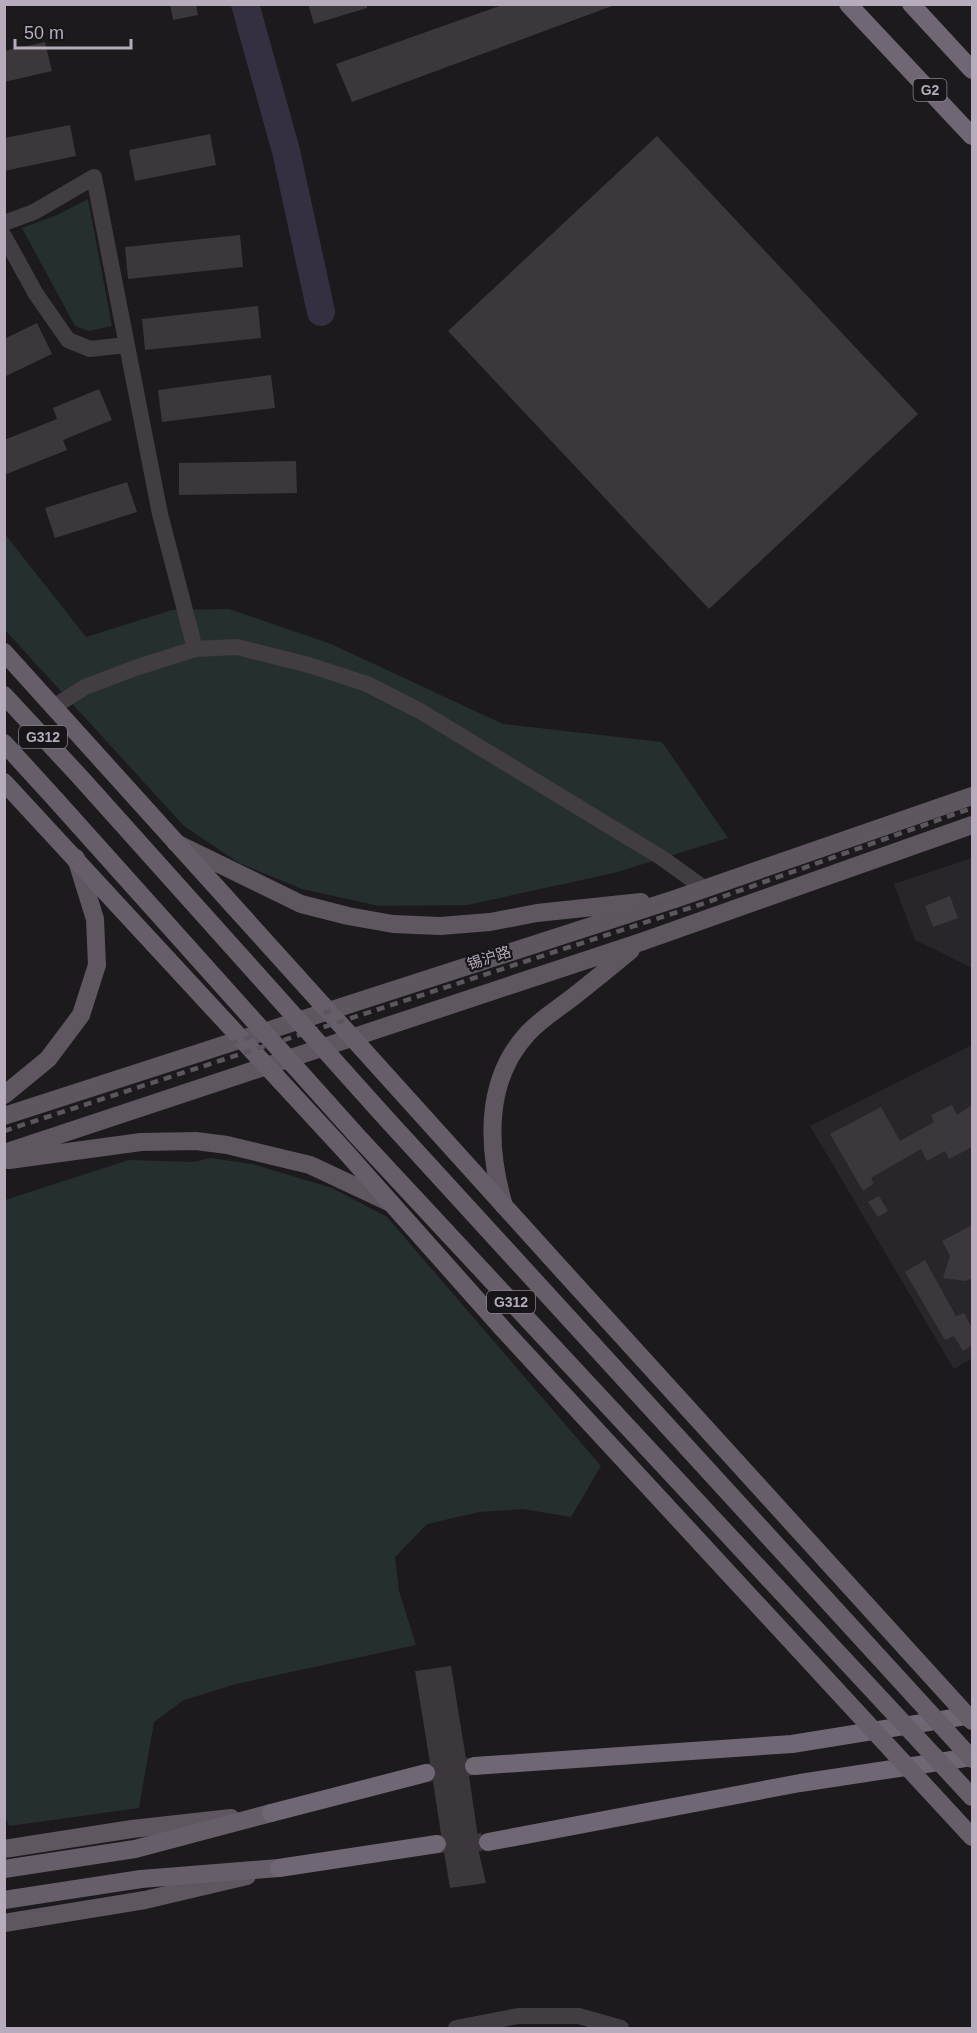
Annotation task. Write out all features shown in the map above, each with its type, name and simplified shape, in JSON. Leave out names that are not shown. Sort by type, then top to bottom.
[{"type":"highway","name":"G2","points":[[848,4],[972,136]]},
{"type":"highway","points":[[910,4],[972,70]]},
{"type":"highway","points":[[4,652],[972,1721]]},
{"type":"highway","name":"G312","points":[[4,695],[383,1115],[972,1758]]},
{"type":"highway","name":"G312","points":[[4,743],[358,1137],[972,1797]]},
{"type":"highway","points":[[4,782],[268,1067],[502,1329],[972,1837]]},
{"type":"highway","points":[[474,1766],[792,1744],[972,1715]]},
{"type":"highway","points":[[488,1842],[800,1783],[972,1758]]},
{"type":"highway","points":[[4,1869],[135,1849],[426,1773]]},
{"type":"highway","points":[[4,1900],[141,1879],[279,1868],[437,1844]]},
{"type":"main road","name":"锡沪路","points":[[4,1116],[675,899],[972,796]]},
{"type":"main road","points":[[4,1153],[641,942],[972,825]]},
{"type":"main road","points":[[174,842],[301,904],[393,924],[440,926],[490,922],[537,912],[675,899]]},
{"type":"main road","points":[[4,1095],[48,1059],[81,1015],[97,965],[95,920],[76,858]]},
{"type":"main road","points":[[504,1206],[496,1177],[491,1121],[496,1093],[508,1063],[526,1034],[549,1013],[576,995],[641,942]]},
{"type":"main road","points":[[4,1160],[141,1142],[196,1141],[249,1150],[310,1165],[391,1203]]},
{"type":"main road","points":[[4,1849],[132,1829],[272,1813]]},
{"type":"main road","points":[[4,1923],[146,1900],[279,1868]]},
{"type":"street","points":[[4,223],[43,207],[94,177],[160,514],[195,649]]},
{"type":"street","points":[[4,236],[36,294],[68,340],[90,349],[126,345]]},
{"type":"street","points":[[55,706],[85,687],[195,649],[237,648],[309,665],[367,684],[440,724],[662,858],[705,889]]},
{"type":"street","points":[[456,2028],[528,2016],[579,2016],[621,2028]]},
{"type":"shaded area","points":[[88,199],[112,326],[89,331],[75,326],[22,228],[57,215]]},
{"type":"shaded area","points":[[4,533],[86,637],[172,610],[229,609],[331,644],[503,724],[662,742],[728,838],[614,873],[467,905],[379,906],[302,889],[239,863],[184,826],[5,630]]},
{"type":"shaded area","points":[[972,858],[972,968],[915,940],[894,884]]},
{"type":"shaded area","points":[[972,1045],[972,1358],[954,1369],[810,1126]]},
{"type":"shaded area","points":[[210,1158],[252,1164],[332,1188],[387,1217],[601,1466],[571,1517],[523,1509],[479,1512],[427,1524],[395,1557],[399,1591],[416,1645],[236,1684],[184,1700],[154,1722],[139,1808],[9,1826],[4,1814],[5,1200],[129,1160],[193,1162]]},
{"type":"building","points":[[170,4],[196,4],[198,15],[173,20]]},
{"type":"building","points":[[308,4],[367,4],[367,8],[314,24]]},
{"type":"building","points":[[505,4],[612,6],[352,102],[336,64]]},
{"type":"building","points":[[45,42],[52,71],[4,82],[4,51]]},
{"type":"building","points":[[70,125],[76,156],[4,171],[4,138]]},
{"type":"building","points":[[210,134],[216,165],[135,181],[129,150]]},
{"type":"building","points":[[657,136],[918,414],[709,609],[448,331]]},
{"type":"building","points":[[240,235],[243,267],[128,279],[125,247]]},
{"type":"building","points":[[258,306],[261,338],[145,350],[142,319]]},
{"type":"building","points":[[37,323],[52,354],[4,377],[4,339]]},
{"type":"building","points":[[271,375],[275,408],[162,422],[158,390]]},
{"type":"building","points":[[99,389],[112,420],[63,440],[67,450],[4,475],[4,440],[57,419],[53,408]]},
{"type":"building","points":[[296,461],[297,493],[179,495],[179,463]]},
{"type":"building","points":[[127,482],[137,512],[55,538],[45,508]]},
{"type":"building","points":[[950,896],[958,918],[933,927],[925,906]]},
{"type":"building","points":[[952,1105],[957,1115],[972,1105],[972,1147],[949,1159],[945,1151],[927,1161],[921,1149],[871,1178],[874,1183],[863,1191],[830,1134],[881,1107],[900,1141],[934,1122],[931,1115]]},
{"type":"building","points":[[879,1196],[888,1211],[878,1217],[868,1202]]},
{"type":"building","points":[[972,1225],[972,1278],[966,1281],[943,1278],[950,1256],[942,1241]]},
{"type":"building","points":[[925,1260],[956,1316],[964,1313],[972,1328],[972,1345],[963,1351],[954,1336],[945,1340],[905,1272]]},
{"type":"building","points":[[451,1666],[466,1759],[463,1767],[469,1776],[478,1837],[477,1844],[486,1883],[450,1888],[444,1852],[448,1842],[441,1834],[433,1782],[437,1771],[430,1763],[415,1671]]},
{"type":"waterway","points":[[245,4],[286,151],[321,312]]},
{"type":"tunnel","points":[[426,1773],[474,1766]]},
{"type":"tunnel","points":[[437,1844],[488,1842]]},
{"type":"railway","points":[[4,1117],[700,891],[972,794]]},
{"type":"railway","points":[[4,1131],[705,903],[972,808]]}]
